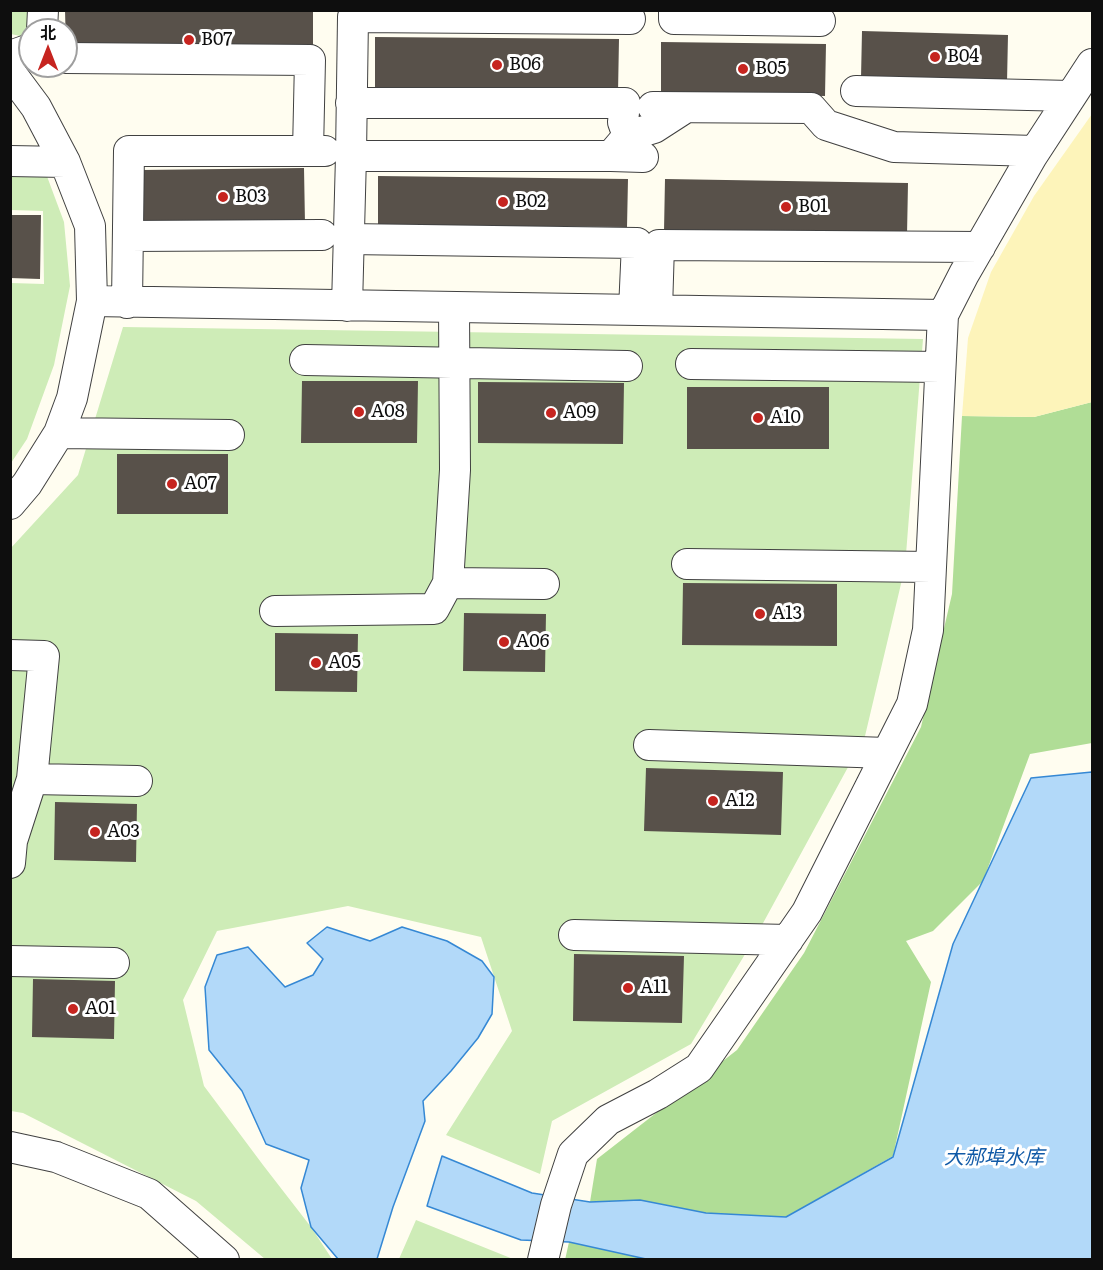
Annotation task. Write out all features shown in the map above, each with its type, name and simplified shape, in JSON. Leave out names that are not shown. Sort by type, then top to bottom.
[{"type":"street","points":[[674,10],[674,19],[820,21]]},
{"type":"street","points":[[328,153],[351,103],[353,17],[630,19]]},
{"type":"street","points":[[78,58],[310,60],[328,153],[335,237],[346,306]]},
{"type":"street","points":[[543,1260],[556,1205],[573,1154],[608,1120],[658,1094],[699,1068],[807,912],[912,704],[928,630],[943,315],[1035,151],[1092,64]]},
{"type":"street","points":[[10,504],[27,484],[59,433],[72,398],[92,302],[90,226],[65,162],[36,107],[16,86]]},
{"type":"street","points":[[881,143],[870,92],[1071,96]]},
{"type":"street","points":[[351,103],[625,104],[623,122],[627,150]]},
{"type":"street","points":[[652,107],[811,108],[826,125],[894,147],[1035,151]]},
{"type":"street","points":[[127,303],[129,152],[627,150],[654,128],[685,108]]},
{"type":"street","points":[[10,161],[65,162]]},
{"type":"street","points":[[128,236],[335,237],[637,243],[645,310]]},
{"type":"street","points":[[645,310],[659,245],[980,247]]},
{"type":"street","points":[[92,302],[943,315]]},
{"type":"street","points":[[275,611],[434,609],[448,583],[455,470],[454,308]]},
{"type":"street","points":[[305,360],[627,366]]},
{"type":"street","points":[[691,364],[940,367]]},
{"type":"street","points":[[59,433],[229,435]]},
{"type":"street","points":[[687,564],[931,567]]},
{"type":"street","points":[[448,583],[544,584]]},
{"type":"street","points":[[10,655],[44,656],[32,779],[11,849]]},
{"type":"street","points":[[649,745],[887,753]]},
{"type":"street","points":[[32,779],[137,781]]},
{"type":"street","points":[[574,935],[788,940]]},
{"type":"street","points":[[10,961],[114,963]]},
{"type":"street","points":[[10,1147],[56,1157],[149,1194],[224,1260]]},
{"type":"green space","points":[[10,11],[31,11],[30,18],[18,18],[18,36],[11,34]]},
{"type":"green space","points":[[11,171],[45,171],[64,222],[70,286],[54,365],[27,439],[11,463],[11,283],[44,284],[43,211],[11,210]]},
{"type":"green space","points":[[123,327],[923,339],[905,567],[865,736],[756,936],[691,1044],[552,1121],[540,1174],[446,1135],[512,1031],[481,937],[348,906],[217,931],[183,1000],[204,1086],[311,1227],[332,1259],[265,1259],[196,1201],[23,1113],[11,1111],[10,549],[78,475]]},
{"type":"green space","points":[[1092,402],[1092,743],[1030,754],[983,881],[933,931],[906,941],[931,982],[893,1156],[786,1217],[706,1213],[640,1200],[590,1202],[597,1159],[737,1050],[804,953],[921,727],[952,594],[962,416],[1034,417]]},
{"type":"green space","points":[[416,1220],[513,1259],[399,1259]]},
{"type":"green space","points":[[569,1242],[646,1259],[565,1260]]},
{"type":"sand","points":[[1092,114],[1092,402],[1034,417],[962,416],[968,338],[991,272],[1034,196]]},
{"type":"water","name":"大郝埠水库","points":[[1092,772],[1092,1259],[646,1259],[569,1242],[521,1240],[427,1206],[442,1156],[532,1193],[590,1202],[640,1200],[706,1213],[786,1217],[893,1157],[953,944],[1031,778]]},
{"type":"water","points":[[327,927],[370,941],[402,927],[447,941],[482,961],[494,977],[492,1014],[478,1038],[423,1101],[425,1121],[393,1207],[377,1259],[338,1259],[311,1227],[301,1188],[309,1160],[266,1144],[242,1091],[209,1050],[205,987],[217,955],[248,947],[285,987],[313,975],[323,959],[307,943]]},
{"type":"building","name":"B07","points":[[65,10],[313,10],[313,50],[78,49],[78,18],[65,18]]},
{"type":"building","name":"B04","points":[[862,31],[1008,35],[1007,82],[861,78]]},
{"type":"building","name":"B06","points":[[375,37],[619,39],[618,93],[375,91]]},
{"type":"building","name":"B05","points":[[661,42],[826,44],[825,96],[661,93]]},
{"type":"building","name":"B03","points":[[304,168],[305,224],[142,226],[142,170]]},
{"type":"building","name":"B02","points":[[378,176],[628,179],[627,227],[378,225]]},
{"type":"building","name":"B01","points":[[665,179],[908,183],[907,235],[664,231]]},
{"type":"building","points":[[10,215],[41,215],[40,279],[10,278]]},
{"type":"building","name":"A08","points":[[302,381],[418,381],[417,443],[301,443]]},
{"type":"building","name":"A09","points":[[478,382],[624,383],[623,444],[478,443]]},
{"type":"building","name":"A10","points":[[687,387],[829,387],[829,449],[687,449]]},
{"type":"building","name":"A07","points":[[117,454],[228,454],[228,514],[117,514]]},
{"type":"building","name":"A13","points":[[683,583],[837,584],[837,646],[682,645]]},
{"type":"building","name":"A06","points":[[464,613],[546,614],[545,672],[463,671]]},
{"type":"building","name":"A05","points":[[275,633],[358,634],[357,692],[275,691]]},
{"type":"building","name":"A12","points":[[646,768],[783,772],[781,835],[644,831]]},
{"type":"building","name":"A03","points":[[55,802],[137,804],[136,862],[54,860]]},
{"type":"building","name":"A11","points":[[574,954],[684,956],[682,1023],[573,1021]]},
{"type":"building","name":"A01","points":[[33,979],[115,981],[114,1039],[32,1037]]},
{"type":"place","name":"B07","points":[[189,40]]},
{"type":"place","name":"B04","points":[[935,57]]},
{"type":"place","name":"B06","points":[[497,65]]},
{"type":"place","name":"B05","points":[[743,69]]},
{"type":"place","name":"B03","points":[[223,197]]},
{"type":"place","name":"B02","points":[[503,202]]},
{"type":"place","name":"B01","points":[[786,207]]},
{"type":"place","name":"A08","points":[[359,412]]},
{"type":"place","name":"A09","points":[[551,413]]},
{"type":"place","name":"A10","points":[[758,418]]},
{"type":"place","name":"A07","points":[[172,484]]},
{"type":"place","name":"A13","points":[[760,614]]},
{"type":"place","name":"A06","points":[[504,642]]},
{"type":"place","name":"A05","points":[[316,663]]},
{"type":"place","name":"A12","points":[[713,801]]},
{"type":"place","name":"A03","points":[[95,832]]},
{"type":"place","name":"A11","points":[[628,988]]},
{"type":"place","name":"A01","points":[[73,1009]]}]
